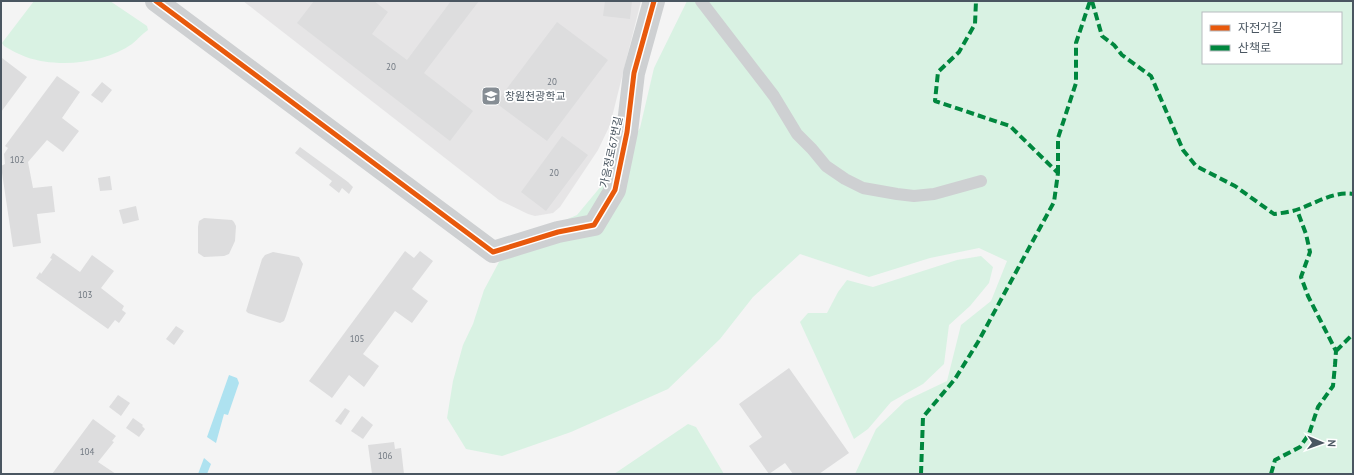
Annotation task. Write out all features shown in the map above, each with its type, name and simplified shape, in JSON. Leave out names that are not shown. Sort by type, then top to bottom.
[{"type":"street","name":"가음정로67번길","points":[[156,1],[492,252],[558,232],[594,225],[615,190],[627,132],[634,73],[654,1]]},
{"type":"lane","points":[[701,1],[774,96],[797,134],[826,166],[845,179],[863,188],[914,196],[934,194],[982,181]]},
{"type":"shaded area","name":"창원천광학교","points":[[243,1],[641,1],[610,125],[598,150],[560,207],[553,213],[535,216],[499,200]]},
{"type":"green space","points":[[34,1],[110,1],[147,26],[148,30],[132,44],[121,51],[94,60],[66,63],[26,57],[4,46],[2,43]]},
{"type":"green space","points":[[687,1],[1353,1],[1353,474],[855,474],[876,429],[905,401],[947,381],[961,325],[991,301],[1007,261],[979,248],[930,258],[869,277],[800,254],[753,297],[720,339],[668,389],[571,432],[502,456],[466,449],[447,418],[453,381],[463,345],[473,324],[484,290],[499,262],[516,241],[577,215],[607,179],[640,128],[654,68]]},
{"type":"green space","points":[[981,256],[993,267],[989,283],[970,306],[949,325],[944,364],[923,384],[891,402],[868,429],[854,439],[800,322],[808,313],[827,313],[838,292],[847,280],[873,287],[957,260]]},
{"type":"green space","points":[[688,424],[696,427],[724,474],[614,474]]},
{"type":"water","points":[[229,375],[237,378],[239,383],[228,415],[224,414],[216,443],[207,437]]},
{"type":"water","points":[[204,458],[211,464],[207,474],[198,474]]},
{"type":"building","points":[[314,1],[374,1],[388,12],[372,34],[407,60],[451,1],[479,1],[424,73],[473,111],[450,141],[297,23]]},
{"type":"building","points":[[605,1],[632,1],[630,19],[603,16]]},
{"type":"building","points":[[557,22],[608,60],[547,141],[496,103]]},
{"type":"building","points":[[2,58],[27,77],[1,112],[1,59]]},
{"type":"building","points":[[57,76],[80,92],[62,118],[79,131],[63,152],[47,140],[28,162],[33,188],[52,186],[55,212],[37,214],[41,243],[13,247],[1,166],[5,164],[4,154],[8,148],[5,146]]},
{"type":"building","points":[[102,82],[112,90],[102,103],[91,95]]},
{"type":"building","points":[[562,136],[588,155],[546,211],[521,192]]},
{"type":"building","points":[[300,147],[348,182],[353,187],[349,194],[342,188],[339,193],[329,185],[332,181],[295,153]]},
{"type":"building","points":[[110,176],[112,190],[100,191],[98,178]]},
{"type":"building","points":[[136,206],[139,220],[123,224],[119,210]]},
{"type":"building","points":[[204,218],[232,220],[234,222],[236,226],[235,241],[229,254],[224,256],[204,257],[198,253],[199,221]]},
{"type":"building","points":[[405,251],[414,258],[420,251],[433,261],[412,289],[428,301],[412,323],[395,311],[363,354],[379,366],[364,387],[349,375],[332,398],[309,381]]},
{"type":"building","points":[[273,252],[299,257],[303,264],[286,316],[284,321],[280,323],[248,313],[246,311],[262,259],[265,255]]},
{"type":"building","points":[[53,253],[80,272],[92,255],[114,271],[101,288],[124,306],[122,310],[126,313],[119,323],[115,320],[108,329],[36,278],[40,272],[41,274],[52,259],[50,258]]},
{"type":"building","points":[[176,326],[184,331],[174,345],[166,339]]},
{"type":"building","points":[[789,368],[849,453],[819,474],[793,474],[785,463],[769,474],[749,446],[762,437],[739,404]]},
{"type":"building","points":[[118,395],[130,403],[121,416],[109,407]]},
{"type":"building","points":[[345,408],[350,411],[341,425],[335,421]]},
{"type":"building","points":[[362,416],[373,425],[363,439],[351,431]]},
{"type":"building","points":[[133,418],[143,425],[142,426],[145,429],[139,437],[126,428]]},
{"type":"building","points":[[93,419],[116,436],[112,441],[114,442],[98,462],[116,474],[52,474]]},
{"type":"building","points":[[394,442],[395,449],[401,448],[404,474],[372,474],[368,445]]},
{"type":"marked path","points":[[921,474],[923,417],[955,379],[978,342],[1054,202],[1058,173],[1010,126],[935,101],[938,72],[959,52],[975,24],[976,1]]},
{"type":"marked path","points":[[1058,173],[1058,138],[1076,83],[1076,43],[1090,1]]},
{"type":"marked path","points":[[1092,1],[1102,36],[1114,45],[1122,55],[1151,76],[1183,150],[1196,166],[1235,186],[1274,214],[1296,210],[1339,194],[1353,194]]},
{"type":"marked path","points":[[1271,474],[1275,460],[1300,447],[1309,434],[1318,407],[1333,386],[1336,351],[1308,296],[1301,277],[1310,252],[1306,234],[1297,210]]},
{"type":"marked path","points":[[1336,351],[1353,334]]},
{"type":"cycle path","points":[[156,1],[493,252],[558,232],[594,225],[615,190],[627,132],[634,73],[654,1]]},
{"type":"place","name":"창원천광학교","points":[[491,96]]}]
